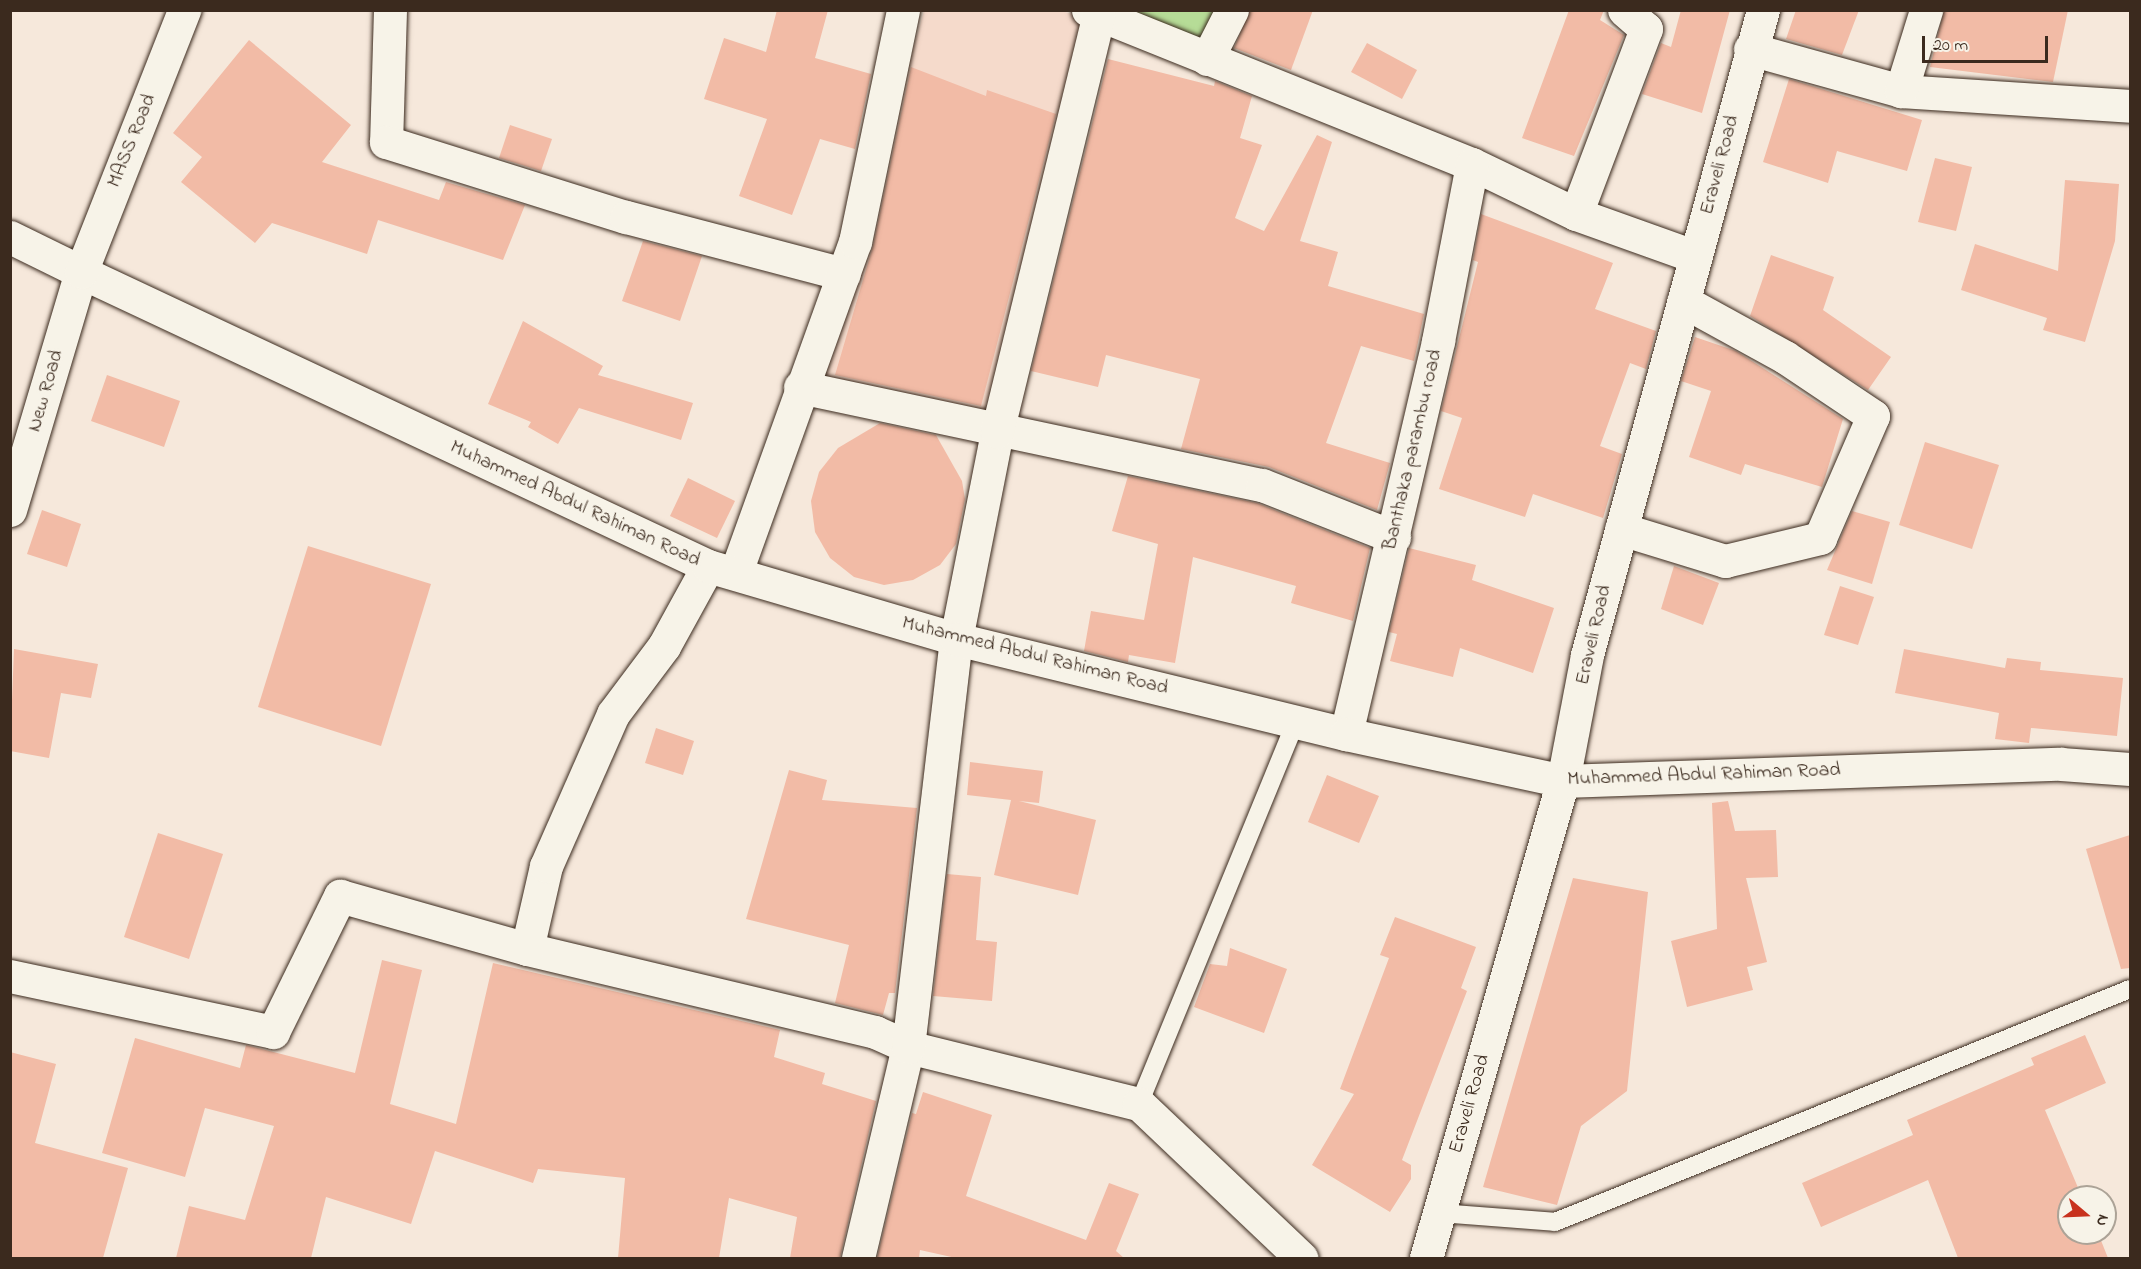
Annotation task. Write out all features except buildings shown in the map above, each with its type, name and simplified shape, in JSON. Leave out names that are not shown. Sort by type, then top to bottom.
[{"type":"street","name":"MASS Road","points":[[81,272],[184,10]]},
{"type":"street","points":[[390,10],[386,142],[626,217],[844,274]]},
{"type":"street","points":[[527,948],[546,866],[613,714],[722,569],[800,387],[855,242],[903,10]]},
{"type":"street","points":[[1207,58],[1233,10]]},
{"type":"street","points":[[1576,214],[1646,29],[1624,10]]},
{"type":"street","name":"Eraveli Road","points":[[1426,1258],[1563,781],[1587,655],[1696,257],[1750,49],[1763,10]]},
{"type":"street","points":[[1901,91],[1926,10]]},
{"type":"street","points":[[858,1258],[908,1047],[957,639],[997,432],[1094,13],[1472,165],[1576,214],[1696,257]]},
{"type":"street","points":[[1750,49],[1901,91],[2130,106]]},
{"type":"street","name":"Banthaka parambu road","points":[[1346,734],[1394,537],[1472,165]]},
{"type":"street","name":"Muhammed Abdul Rahiman Road","points":[[10,237],[722,569],[957,639],[1346,734],[1563,781],[2061,764],[2130,769]]},
{"type":"street","name":"New Road","points":[[10,510],[81,272]]},
{"type":"street","points":[[1621,529],[1725,561],[1820,538],[1873,416],[1785,357],[1683,301]]},
{"type":"street","points":[[800,387],[997,432],[1262,485],[1394,537]]},
{"type":"street","points":[[10,976],[273,1032],[340,896],[527,948],[875,1032],[908,1047],[1139,1104],[1301,1258]]},
{"type":"lane","points":[[1139,1104],[1296,721]]},
{"type":"lane","points":[[1439,1213],[1555,1222],[2130,989]]},
{"type":"shaded area","points":[[924,11],[1062,11],[1084,18],[989,420],[817,387]]},
{"type":"green space","points":[[1131,11],[1217,11],[1199,43]]}]
